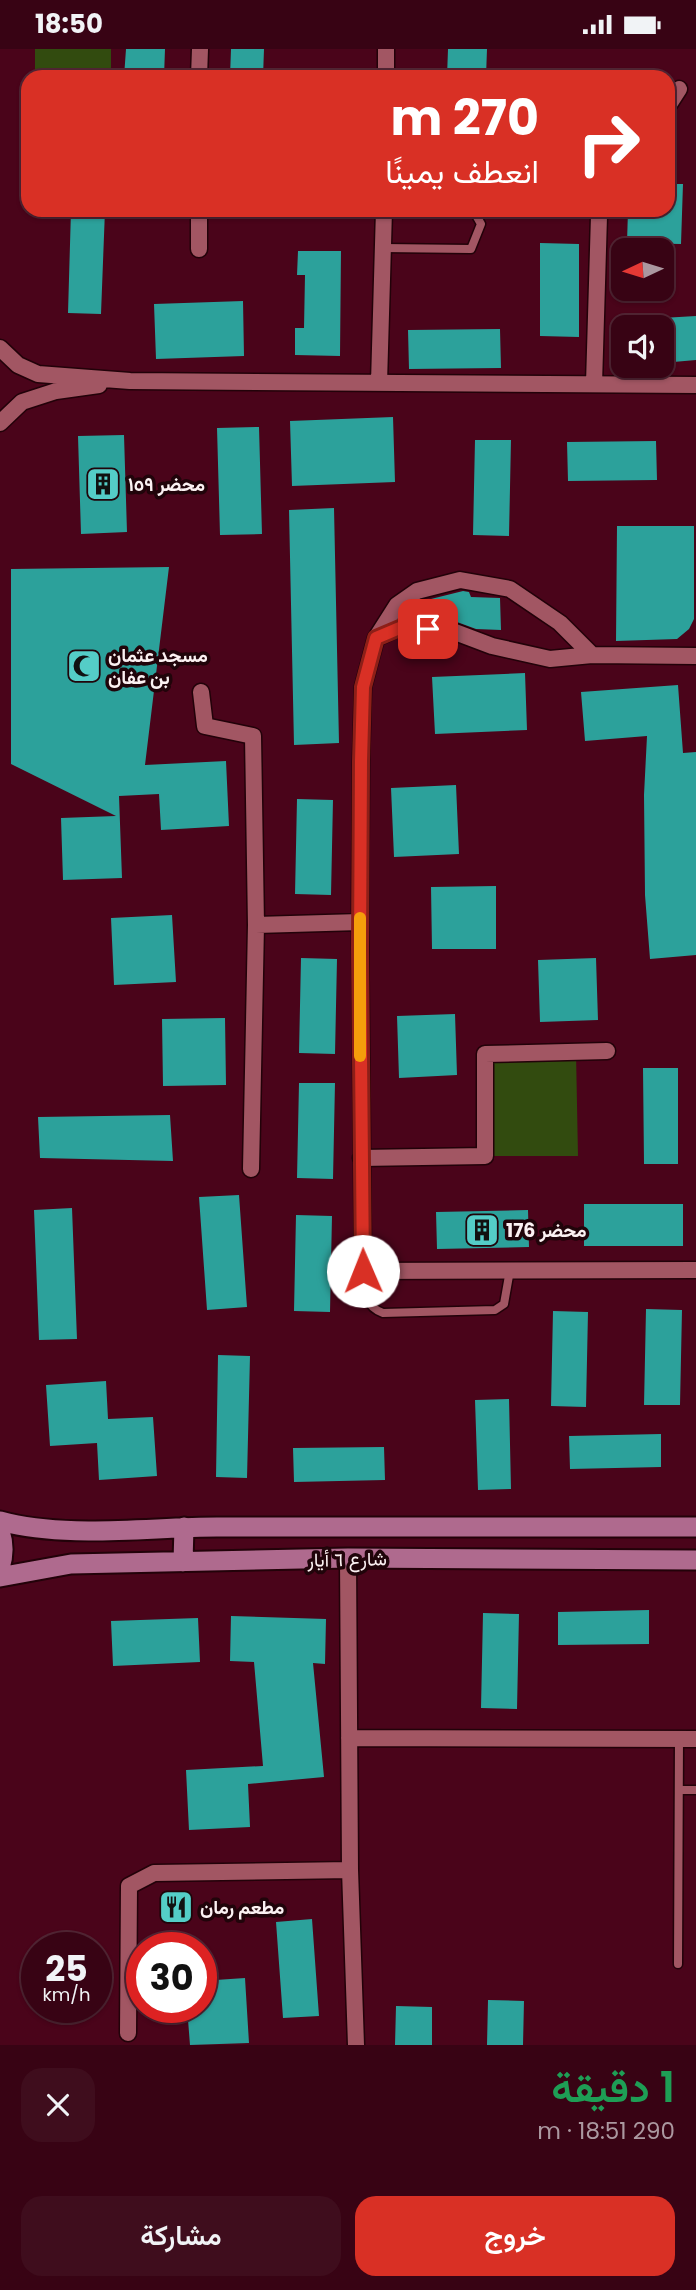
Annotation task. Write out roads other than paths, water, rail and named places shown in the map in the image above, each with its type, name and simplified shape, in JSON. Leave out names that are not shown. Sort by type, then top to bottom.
[{"type":"main road","name":"شارع ٦ أيار","points":[[0,1521],[46,1530],[184,1527],[696,1527]]},
{"type":"main road","points":[[183,1562],[184,1527]]},
{"type":"main road","points":[[0,1531],[3,1539],[3,1559],[0,1568]]},
{"type":"main road","name":"شارع ٦ أيار","points":[[0,1577],[71,1564],[348,1558],[696,1560]]},
{"type":"street","points":[[200,49],[200,70]]},
{"type":"street","points":[[386,49],[386,70]]},
{"type":"street","points":[[675,95],[679,89]]},
{"type":"street","points":[[199,217],[199,249]]},
{"type":"street","points":[[379,383],[384,217]]},
{"type":"street","points":[[594,384],[599,217]]},
{"type":"street","points":[[0,348],[18,365],[38,374],[131,381],[696,384]]},
{"type":"street","points":[[0,423],[22,402],[56,391],[131,381]]},
{"type":"street","points":[[592,655],[561,623],[510,589],[460,580],[417,591],[397,605],[376,638],[363,687],[360,922],[363,1271],[696,1270]]},
{"type":"street","points":[[376,638],[402,627],[455,632],[492,646],[550,659],[592,655],[696,656]]},
{"type":"street","points":[[201,692],[205,726],[253,736],[256,925],[251,1169]]},
{"type":"street","points":[[256,925],[360,922]]},
{"type":"street","points":[[361,1158],[485,1156],[485,1054],[607,1051]]},
{"type":"street","points":[[348,1558],[350,1870],[356,2045]]},
{"type":"street","points":[[349,1738],[696,1739]]},
{"type":"street","points":[[128,2033],[129,1886],[154,1873],[350,1870]]},
{"type":"lane","points":[[383,248],[471,249],[481,224],[477,217]]},
{"type":"lane","points":[[363,1271],[365,1296],[374,1310],[383,1313],[495,1310],[504,1304],[510,1270]]},
{"type":"lane","points":[[678,1964],[679,1739]]},
{"type":"lane","points":[[679,1790],[696,1790]]},
{"type":"place","name":"محضر ١٥٩","points":[[103,484]]},
{"type":"place","name":"مسجد عثمان بن عفان","points":[[84,666]]},
{"type":"place","name":"محضر 176","points":[[482,1230]]},
{"type":"place","name":"مطعم رمان","points":[[176,1907]]}]
